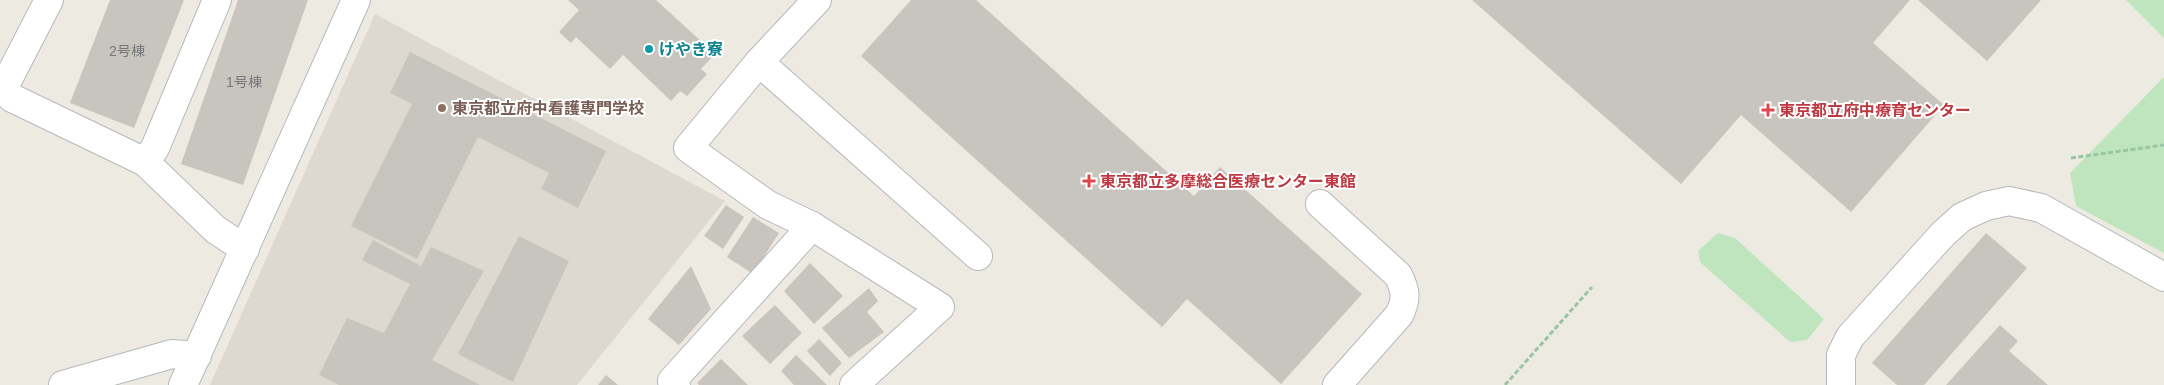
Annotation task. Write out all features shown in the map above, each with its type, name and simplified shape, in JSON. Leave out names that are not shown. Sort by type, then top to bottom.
[{"type":"street","points":[[49,0],[3,89],[12,98],[145,162],[216,230],[245,249]]},
{"type":"street","points":[[145,162],[155,148],[217,0]]},
{"type":"street","points":[[183,385],[356,0]]},
{"type":"street","points":[[817,0],[759,62],[688,148],[768,205],[812,226],[940,307],[854,385]]},
{"type":"street","points":[[759,62],[978,256]]},
{"type":"street","points":[[1841,385],[1841,354],[1850,337],[1943,234],[1962,217],[1986,206],[2009,201],[2041,208],[2164,277]]},
{"type":"street","points":[[1320,204],[1398,275],[1405,290],[1405,303],[1399,315],[1337,385]]},
{"type":"street","points":[[676,385],[672,381],[812,226]]},
{"type":"street","points":[[62,385],[172,354],[197,356]]},
{"type":"path","points":[[2071,158],[2164,145]]},
{"type":"path","points":[[1505,385],[1592,287]]},
{"type":"shaded area","name":"東京都立府中看護専門学校","points":[[375,14],[725,201],[577,385],[210,385]]},
{"type":"green space","points":[[2126,0],[2164,0],[2164,38]]},
{"type":"green space","points":[[2164,77],[2164,253],[2076,206],[2070,173]]},
{"type":"green space","points":[[1718,233],[1735,238],[1824,319],[1807,340],[1790,342],[1700,262],[1698,251]]},
{"type":"building","points":[[110,0],[184,0],[134,128],[70,103]]},
{"type":"building","points":[[238,0],[308,0],[243,185],[181,164]]},
{"type":"building","name":"けやき寮","points":[[568,0],[656,0],[715,54],[701,69],[707,74],[687,96],[680,91],[671,101],[623,55],[610,69],[576,37],[571,43],[559,32],[579,10]]},
{"type":"building","name":"東京都立多摩総合医療センター東館","points":[[911,0],[976,0],[1194,196],[1220,167],[1362,294],[1281,384],[1187,299],[1162,327],[861,56]]},
{"type":"building","name":"東京都立府中療育センター","points":[[1472,0],[1910,0],[1873,43],[1944,105],[1851,212],[1741,115],[1681,184]]},
{"type":"building","name":"東京都立府中療育センター","points":[[1918,0],[2041,0],[1987,61]]},
{"type":"building","points":[[410,52],[606,151],[578,208],[541,189],[549,173],[478,137],[417,259],[351,226],[412,104],[390,93]]},
{"type":"building","points":[[726,205],[744,217],[723,249],[704,236]]},
{"type":"building","points":[[753,217],[779,233],[753,274],[727,257]]},
{"type":"building","points":[[1986,233],[2027,268],[1924,385],[1897,385],[1872,363]]},
{"type":"building","points":[[519,236],[569,261],[513,382],[458,354]]},
{"type":"building","points":[[373,240],[421,266],[431,247],[484,271],[432,360],[480,385],[339,385],[319,375],[347,318],[384,333],[410,284],[362,260]]},
{"type":"building","points":[[810,263],[843,296],[814,324],[784,291]]},
{"type":"building","points":[[691,266],[711,309],[679,345],[648,319]]},
{"type":"building","points":[[869,288],[878,301],[867,312],[884,332],[849,358],[822,328]]},
{"type":"building","points":[[775,305],[802,333],[770,364],[742,336]]},
{"type":"building","points":[[2000,325],[2018,341],[2009,351],[2048,385],[1946,385]]},
{"type":"building","points":[[819,339],[842,363],[830,376],[807,351]]},
{"type":"building","points":[[796,355],[827,385],[794,385],[781,371]]},
{"type":"building","points":[[721,359],[748,385],[699,385],[697,383]]},
{"type":"building","points":[[606,375],[618,385],[598,385]]},
{"type":"place","name":"けやき寮","points":[[649,49]]},
{"type":"place","name":"東京都立府中看護専門学校","points":[[442,108]]},
{"type":"place","name":"東京都立府中療育センター","points":[[1768,110]]},
{"type":"place","name":"東京都立多摩総合医療センター東館","points":[[1089,181]]}]
